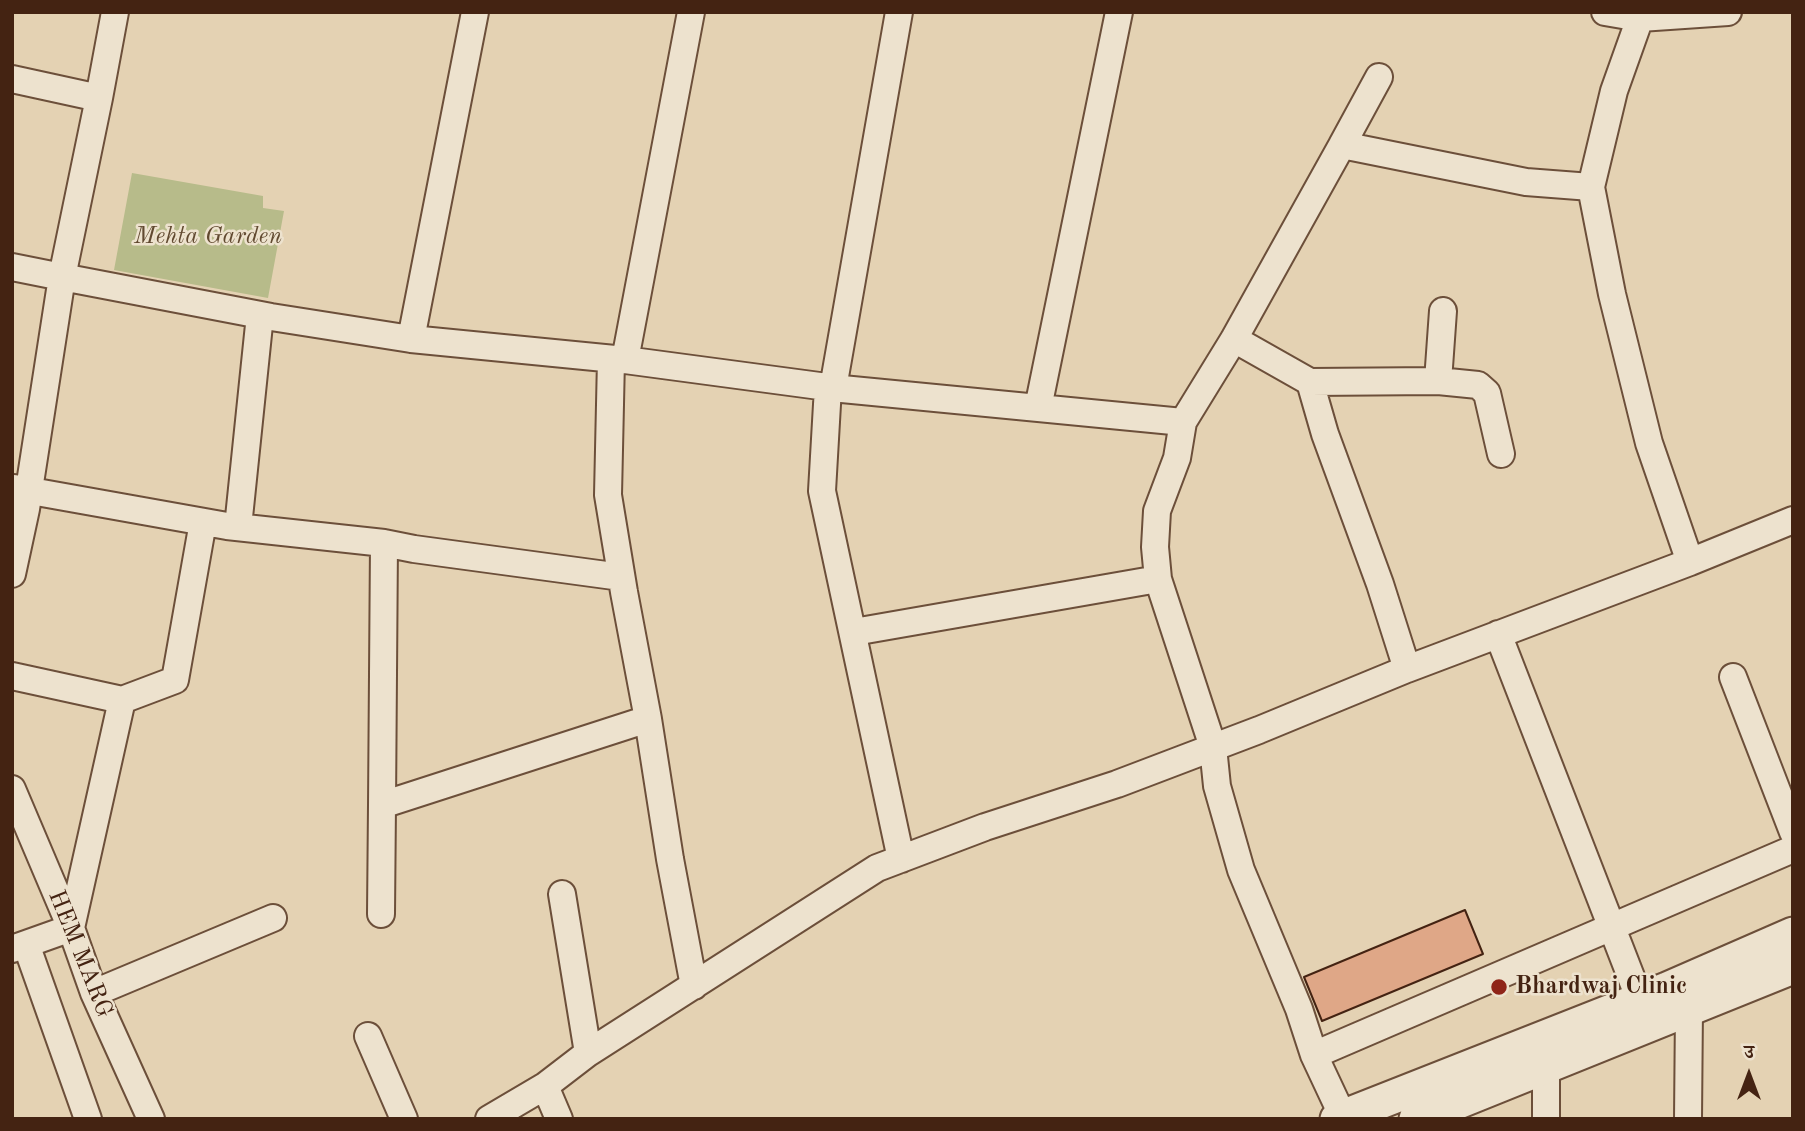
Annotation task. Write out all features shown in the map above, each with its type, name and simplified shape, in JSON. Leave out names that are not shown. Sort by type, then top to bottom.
[{"type":"street","points":[[12,574],[21,489],[114,12]]},
{"type":"street","points":[[411,339],[475,12]]},
{"type":"street","points":[[691,12],[618,359],[608,495],[694,986]]},
{"type":"street","points":[[899,12],[830,388],[822,491],[901,859]]},
{"type":"street","points":[[1038,408],[1119,12]]},
{"type":"street","points":[[1605,12],[1641,15],[1728,12]]},
{"type":"street","points":[[1641,15],[1614,91],[1591,187],[1612,294],[1650,443],[1690,562]]},
{"type":"street","points":[[1379,77],[1234,339],[1183,422],[1177,457],[1157,511],[1155,547],[1158,579],[1213,747],[1217,786],[1241,870],[1341,1118],[1640,1000],[1793,934]]},
{"type":"street","points":[[12,79],[99,97]]},
{"type":"street","points":[[1342,145],[1526,182],[1591,187]]},
{"type":"street","points":[[12,267],[260,315],[411,339],[618,359],[830,388],[1183,422]]},
{"type":"street","points":[[1438,381],[1444,311]]},
{"type":"street","points":[[238,527],[260,315]]},
{"type":"street","points":[[1234,339],[1310,382],[1438,381],[1478,385],[1487,393],[1502,454]]},
{"type":"street","points":[[1310,382],[1325,434],[1380,584],[1407,669]]},
{"type":"street","points":[[21,489],[203,522],[384,543],[621,576]]},
{"type":"street","points":[[489,1119],[545,1086],[588,1053],[877,868],[985,827],[1116,784],[1793,520]]},
{"type":"street","points":[[12,677],[122,700],[175,680],[203,522]]},
{"type":"street","points":[[381,914],[384,543]]},
{"type":"street","points":[[854,632],[1158,579]]},
{"type":"street","points":[[1498,634],[1640,1000]]},
{"type":"street","points":[[1733,677],[1793,832]]},
{"type":"street","points":[[88,1119],[19,947],[71,928],[122,700]]},
{"type":"street","points":[[382,805],[648,719]]},
{"type":"street","name":"HEM MARG","points":[[12,789],[19,823],[71,928],[93,993],[151,1119]]},
{"type":"street","points":[[1314,1055],[1793,849]]},
{"type":"street","points":[[562,894],[588,1053]]},
{"type":"street","points":[[93,993],[273,918]]},
{"type":"street","points":[[1416,1119],[1793,967]]},
{"type":"street","points":[[1688,1119],[1689,1008]]},
{"type":"street","points":[[368,1036],[404,1119]]},
{"type":"street","points":[[1546,1066],[1546,1119]]},
{"type":"street","points":[[545,1086],[559,1119]]},
{"type":"green space","name":"Mehta Garden","points":[[132,173],[263,196],[263,208],[284,211],[268,298],[114,270]]},
{"type":"building","points":[[1465,910],[1483,954],[1322,1021],[1304,977]]},
{"type":"place","name":"Bhardwaj Clinic","points":[[1499,987]]}]
